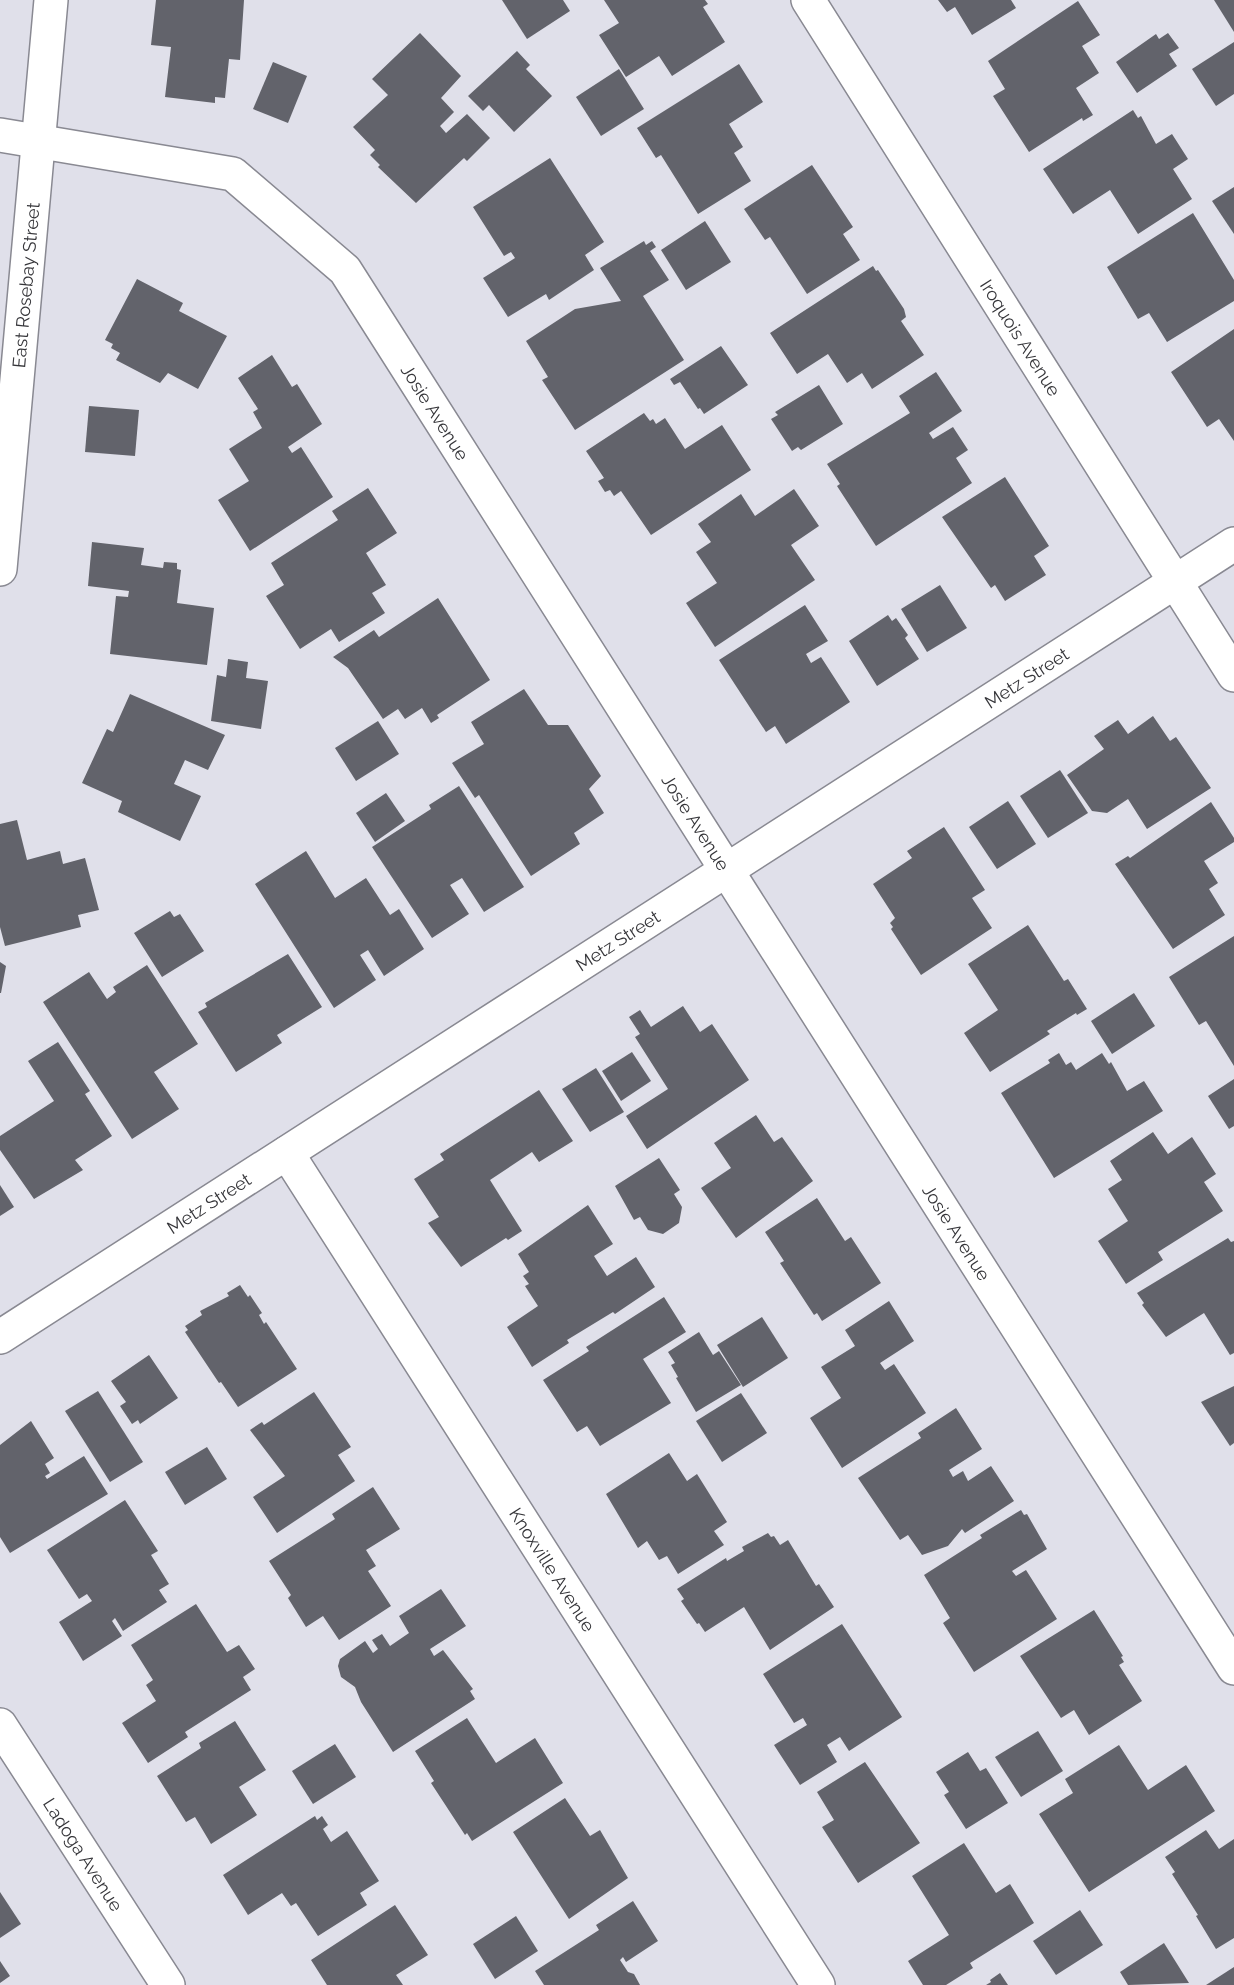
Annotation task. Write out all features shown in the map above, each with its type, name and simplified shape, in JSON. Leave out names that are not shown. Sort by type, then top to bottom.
[{"type":"street","name":"East Rosebay Street","points":[[0,569],[51,0]]},
{"type":"street","name":"Iroquois Avenue","points":[[807,0],[1234,675]]},
{"type":"street","name":"Josie Avenue","points":[[0,135],[37,139],[233,174],[345,270],[1234,1668]]},
{"type":"street","name":"Metz Street","points":[[0,1337],[1234,544]]},
{"type":"street","name":"Knoxville Avenue","points":[[287,1152],[818,1985]]},
{"type":"street","name":"Ladoga Avenue","points":[[0,1725],[168,1985]]},
{"type":"building","points":[[156,0],[244,0],[240,60],[229,59],[225,98],[215,97],[215,103],[165,97],[171,47],[151,45]]},
{"type":"building","points":[[502,0],[563,0],[570,11],[527,39]]},
{"type":"building","points":[[604,0],[705,0],[708,4],[703,7],[725,42],[672,76],[659,56],[626,77],[599,35],[619,23]]},
{"type":"building","points":[[938,0],[1011,0],[1016,8],[972,35],[955,7],[947,12]]},
{"type":"building","points":[[1214,0],[1234,0],[1234,32]]},
{"type":"building","points":[[1078,1],[1100,35],[1082,46],[1099,73],[1076,88],[1093,115],[1083,121],[1082,118],[1029,152],[993,96],[1005,89],[988,61]]},
{"type":"building","points":[[420,33],[461,76],[441,98],[454,112],[440,126],[446,133],[467,114],[490,138],[467,161],[464,158],[416,203],[378,167],[380,165],[370,155],[375,150],[353,127],[388,95],[372,79]]},
{"type":"building","points":[[1168,33],[1179,48],[1169,54],[1177,66],[1137,93],[1116,62],[1156,34],[1159,39]]},
{"type":"building","points":[[1234,42],[1234,94],[1216,106],[1192,69]]},
{"type":"building","points":[[517,51],[530,65],[526,69],[552,96],[514,132],[489,105],[483,111],[468,96]]},
{"type":"building","points":[[273,62],[307,76],[288,123],[253,109]]},
{"type":"building","points":[[739,64],[763,102],[729,124],[743,147],[734,153],[751,181],[698,214],[661,155],[656,158],[637,128]]},
{"type":"building","points":[[619,69],[644,109],[601,136],[576,97]]},
{"type":"building","points":[[1133,110],[1138,118],[1141,116],[1156,144],[1172,134],[1188,159],[1173,169],[1192,199],[1138,234],[1110,190],[1073,214],[1043,169]]},
{"type":"building","points":[[550,158],[604,242],[585,255],[594,270],[549,300],[546,294],[508,317],[483,278],[515,258],[511,252],[504,256],[473,207]]},
{"type":"building","points":[[812,165],[853,227],[843,234],[860,260],[807,294],[770,237],[765,240],[744,209]]},
{"type":"building","points":[[1234,187],[1234,234],[1212,201]]},
{"type":"building","points":[[1193,213],[1234,280],[1234,301],[1167,342],[1149,313],[1138,319],[1107,267]]},
{"type":"building","points":[[705,221],[731,262],[686,290],[661,250]]},
{"type":"building","points":[[644,241],[646,245],[652,241],[656,247],[650,251],[669,280],[643,296],[684,360],[575,430],[542,380],[548,377],[526,341],[575,309],[621,301],[600,268]]},
{"type":"building","points":[[873,266],[904,309],[906,317],[901,321],[924,355],[872,389],[862,373],[847,383],[828,354],[797,374],[770,333]]},
{"type":"building","points":[[137,279],[183,303],[179,311],[227,336],[198,389],[168,373],[160,383],[116,360],[120,353],[111,348],[113,344],[105,340]]},
{"type":"building","points":[[1234,329],[1234,441],[1219,419],[1207,427],[1171,372]]},
{"type":"building","points":[[721,346],[748,385],[704,414],[680,382],[674,385],[670,379]]},
{"type":"building","points":[[272,355],[292,387],[297,384],[322,424],[288,447],[292,453],[301,447],[333,497],[250,551],[218,500],[249,481],[229,449],[262,428],[253,412],[258,409],[238,378]]},
{"type":"building","points":[[936,372],[962,411],[929,433],[933,439],[953,427],[968,450],[956,458],[972,483],[876,546],[837,486],[840,484],[827,464],[910,413],[899,396]]},
{"type":"building","points":[[819,385],[843,424],[801,450],[798,447],[792,451],[771,419],[778,415],[775,412]]},
{"type":"building","points":[[89,406],[139,410],[135,456],[85,452]]},
{"type":"building","points":[[644,413],[650,421],[653,419],[656,424],[665,418],[685,449],[722,425],[751,470],[651,535],[621,491],[614,496],[610,490],[605,492],[598,481],[604,478],[586,451]]},
{"type":"building","points":[[1005,477],[1049,546],[1034,556],[1046,575],[1005,601],[995,585],[991,588],[942,517]]},
{"type":"building","points":[[368,488],[397,533],[366,553],[386,585],[372,593],[385,613],[339,642],[331,629],[300,649],[266,596],[284,585],[271,563],[338,520],[332,511]]},
{"type":"building","points":[[794,489],[819,526],[791,545],[815,580],[715,647],[686,603],[717,583],[696,552],[711,542],[698,524],[741,494],[755,516]]},
{"type":"building","points":[[92,542],[144,548],[141,565],[163,568],[164,562],[177,563],[177,569],[181,570],[177,603],[214,608],[207,665],[110,654],[116,596],[128,597],[129,591],[88,586]]},
{"type":"building","points":[[940,585],[967,628],[927,652],[901,609]]},
{"type":"building","points":[[438,598],[490,680],[437,715],[439,718],[431,723],[422,708],[405,719],[398,709],[383,719],[348,668],[333,657],[374,630],[379,637]]},
{"type":"building","points":[[805,605],[828,641],[806,654],[811,663],[821,657],[850,702],[786,744],[775,726],[766,732],[719,660]]},
{"type":"building","points":[[888,615],[892,621],[896,618],[908,635],[905,638],[919,659],[877,686],[849,641]]},
{"type":"building","points":[[228,659],[248,662],[246,678],[268,681],[261,729],[211,721],[217,675],[226,677]]},
{"type":"building","points":[[524,689],[548,725],[568,725],[601,776],[589,789],[604,813],[574,833],[580,844],[531,876],[479,795],[475,798],[452,763],[484,744],[471,722]]},
{"type":"building","points":[[130,694],[225,735],[208,770],[185,760],[174,784],[201,796],[180,841],[118,812],[122,801],[82,783],[107,729],[113,732]]},
{"type":"building","points":[[1153,716],[1170,741],[1176,737],[1211,788],[1147,829],[1128,799],[1107,813],[1092,811],[1067,775],[1104,749],[1094,736],[1118,720],[1128,734]]},
{"type":"building","points":[[378,721],[399,754],[356,781],[335,748]]},
{"type":"building","points":[[1060,770],[1088,813],[1048,838],[1020,796]]},
{"type":"building","points":[[459,786],[524,887],[484,912],[462,878],[450,885],[469,914],[432,938],[372,847],[431,809],[429,805]]},
{"type":"building","points":[[386,793],[405,821],[375,842],[356,813]]},
{"type":"building","points":[[1008,801],[1036,844],[997,869],[969,827]]},
{"type":"building","points":[[1211,802],[1234,838],[1234,842],[1204,861],[1218,883],[1209,889],[1225,915],[1173,949],[1115,864],[1128,856],[1130,858]]},
{"type":"building","points":[[17,820],[27,860],[60,851],[63,864],[85,858],[99,910],[78,915],[81,927],[5,946],[0,927],[0,824]]},
{"type":"building","points":[[944,827],[985,890],[972,898],[992,928],[921,975],[891,929],[893,927],[890,923],[895,918],[873,884],[912,858],[907,851]]},
{"type":"building","points":[[306,851],[335,898],[366,878],[390,915],[399,909],[424,949],[384,976],[368,950],[360,955],[376,980],[334,1008],[255,884]]},
{"type":"building","points":[[170,911],[174,917],[180,914],[204,951],[162,977],[134,933]]},
{"type":"building","points":[[1028,925],[1064,981],[1068,979],[1087,1009],[1047,1031],[1050,1034],[990,1072],[964,1033],[998,1010],[968,964]]},
{"type":"building","points":[[1234,936],[1234,1066],[1206,1021],[1199,1025],[1169,977]]},
{"type":"building","points":[[288,954],[322,1007],[277,1035],[282,1043],[236,1072],[198,1012],[207,1007],[205,1003]]},
{"type":"building","points":[[0,962],[6,966],[1,993],[0,993]]},
{"type":"building","points":[[147,965],[198,1044],[154,1072],[179,1109],[132,1139],[43,1002],[89,972],[107,999],[116,992],[113,987]]},
{"type":"building","points":[[1134,993],[1155,1026],[1112,1054],[1091,1021]]},
{"type":"building","points":[[683,1006],[700,1032],[712,1024],[749,1080],[647,1149],[626,1116],[668,1089],[635,1037],[640,1034],[629,1017],[640,1010],[651,1027]]},
{"type":"building","points":[[58,1042],[90,1091],[85,1094],[112,1136],[75,1160],[83,1170],[34,1199],[0,1150],[0,1136],[54,1101],[28,1061]]},
{"type":"building","points":[[632,1052],[651,1081],[621,1101],[602,1071]]},
{"type":"building","points":[[1059,1053],[1066,1065],[1071,1062],[1076,1070],[1102,1053],[1109,1064],[1111,1062],[1127,1091],[1144,1081],[1163,1111],[1054,1178],[1001,1093],[1050,1063],[1048,1060]]},
{"type":"building","points":[[596,1068],[624,1112],[590,1132],[562,1089]]},
{"type":"building","points":[[1234,1079],[1234,1126],[1229,1129],[1208,1096]]},
{"type":"building","points":[[539,1090],[573,1141],[539,1162],[532,1152],[490,1180],[522,1231],[508,1240],[506,1238],[461,1267],[428,1223],[439,1217],[414,1179],[444,1160],[440,1154]]},
{"type":"building","points":[[756,1115],[774,1142],[782,1137],[813,1181],[736,1238],[701,1188],[731,1168],[714,1143]]},
{"type":"building","points":[[1153,1132],[1168,1154],[1192,1137],[1216,1174],[1204,1182],[1223,1211],[1158,1252],[1163,1260],[1126,1284],[1098,1241],[1128,1221],[1108,1189],[1122,1180],[1110,1161]]},
{"type":"building","points":[[659,1158],[680,1190],[674,1194],[682,1207],[679,1223],[663,1234],[648,1230],[640,1217],[634,1220],[615,1186]]},
{"type":"building","points":[[0,1185],[14,1207],[0,1216]]},
{"type":"building","points":[[817,1198],[845,1241],[851,1237],[881,1283],[822,1321],[817,1313],[814,1315],[780,1263],[784,1261],[765,1232]]},
{"type":"building","points":[[588,1205],[613,1244],[594,1256],[607,1276],[636,1257],[655,1287],[615,1314],[613,1312],[567,1340],[569,1343],[532,1367],[507,1327],[538,1306],[525,1286],[529,1284],[523,1276],[529,1272],[518,1254]]},
{"type":"building","points":[[1228,1238],[1231,1242],[1234,1241],[1234,1353],[1230,1355],[1204,1313],[1166,1337],[1142,1305],[1144,1303],[1137,1293]]},
{"type":"building","points":[[240,1285],[248,1297],[250,1295],[262,1313],[259,1315],[264,1324],[266,1322],[297,1369],[238,1407],[185,1332],[188,1330],[185,1326],[202,1315],[200,1311],[229,1296],[227,1293]]},
{"type":"building","points":[[664,1297],[686,1332],[643,1359],[671,1403],[600,1446],[587,1426],[577,1432],[543,1380],[589,1351],[586,1347]]},
{"type":"building","points":[[889,1301],[914,1341],[880,1363],[885,1370],[894,1364],[926,1413],[842,1468],[810,1418],[841,1398],[821,1367],[855,1346],[845,1330]]},
{"type":"building","points":[[762,1317],[788,1358],[743,1387],[717,1345]]},
{"type":"building","points":[[699,1332],[713,1355],[719,1351],[741,1385],[696,1412],[676,1378],[678,1377],[671,1365],[675,1363],[668,1352]]},
{"type":"building","points":[[149,1355],[178,1398],[140,1424],[138,1420],[132,1424],[120,1406],[126,1402],[111,1381]]},
{"type":"building","points":[[1234,1386],[1234,1443],[1230,1446],[1201,1402]]},
{"type":"building","points":[[98,1391],[143,1462],[110,1482],[65,1411]]},
{"type":"building","points":[[314,1392],[351,1447],[338,1455],[355,1481],[277,1533],[253,1497],[285,1476],[250,1430],[262,1422],[264,1425]]},
{"type":"building","points":[[741,1393],[767,1433],[722,1462],[696,1421]]},
{"type":"building","points":[[956,1408],[982,1449],[949,1470],[953,1477],[963,1471],[968,1481],[991,1466],[1014,1501],[965,1533],[962,1529],[948,1546],[922,1555],[908,1535],[900,1540],[858,1478],[921,1438],[918,1433]]},
{"type":"building","points":[[31,1421],[54,1458],[45,1464],[50,1473],[45,1476],[47,1479],[84,1456],[108,1494],[10,1553],[0,1537],[0,1445]]},
{"type":"building","points":[[207,1447],[227,1479],[185,1505],[165,1472]]},
{"type":"building","points":[[669,1453],[687,1481],[697,1474],[727,1522],[714,1531],[724,1545],[678,1574],[667,1556],[659,1560],[647,1541],[638,1548],[606,1494]]},
{"type":"building","points":[[373,1487],[400,1529],[366,1550],[376,1566],[368,1571],[391,1606],[339,1640],[323,1616],[306,1627],[288,1598],[291,1595],[269,1561],[335,1519],[332,1514]]},
{"type":"building","points":[[125,1500],[158,1551],[151,1555],[169,1584],[159,1590],[167,1602],[123,1631],[115,1618],[112,1621],[122,1636],[83,1661],[59,1622],[92,1601],[87,1594],[79,1599],[47,1550]]},
{"type":"building","points":[[1021,1510],[1024,1515],[1027,1514],[1047,1549],[1012,1571],[1016,1576],[1026,1570],[1057,1619],[974,1672],[943,1623],[950,1618],[924,1575],[982,1538],[980,1535]]},
{"type":"building","points":[[768,1533],[771,1537],[774,1536],[780,1545],[788,1540],[816,1586],[819,1584],[834,1607],[770,1650],[744,1607],[705,1632],[681,1601],[684,1599],[677,1589],[726,1558],[727,1561],[744,1551],[742,1547]]},
{"type":"building","points":[[441,1589],[466,1626],[430,1649],[434,1656],[443,1650],[473,1689],[470,1691],[475,1699],[393,1752],[361,1702],[355,1687],[341,1677],[338,1666],[340,1659],[365,1641],[373,1653],[378,1649],[372,1640],[382,1634],[390,1646],[409,1633],[399,1616]]},
{"type":"building","points":[[196,1604],[227,1652],[239,1645],[255,1669],[243,1677],[251,1690],[185,1732],[188,1737],[148,1763],[122,1723],[156,1701],[146,1685],[153,1680],[131,1645]]},
{"type":"building","points":[[1094,1610],[1123,1656],[1121,1657],[1124,1662],[1119,1665],[1142,1701],[1089,1735],[1074,1710],[1061,1718],[1020,1656]]},
{"type":"building","points":[[842,1624],[902,1717],[849,1751],[840,1737],[827,1745],[837,1762],[800,1785],[774,1745],[807,1725],[803,1718],[794,1723],[763,1674]]},
{"type":"building","points":[[467,1718],[496,1763],[535,1738],[563,1783],[472,1841],[467,1833],[465,1835],[431,1783],[434,1781],[415,1751]]},
{"type":"building","points":[[235,1721],[266,1770],[239,1787],[257,1815],[211,1844],[195,1817],[186,1822],[157,1776],[201,1748],[199,1743]]},
{"type":"building","points":[[1038,1731],[1063,1771],[1021,1797],[995,1757]]},
{"type":"building","points":[[335,1744],[356,1777],[313,1804],[292,1771]]},
{"type":"building","points":[[1119,1745],[1148,1790],[1186,1765],[1215,1811],[1089,1892],[1039,1814],[1073,1793],[1065,1779]]},
{"type":"building","points":[[968,1752],[980,1771],[986,1768],[1008,1803],[966,1829],[944,1795],[949,1792],[936,1772]]},
{"type":"building","points":[[865,1762],[920,1843],[858,1883],[822,1827],[834,1820],[817,1792]]},
{"type":"building","points":[[565,1798],[590,1836],[600,1830],[628,1878],[569,1919],[513,1832]]},
{"type":"building","points":[[315,1816],[317,1820],[322,1816],[328,1825],[323,1829],[331,1842],[347,1831],[379,1881],[360,1893],[367,1905],[318,1936],[296,1903],[291,1906],[282,1893],[248,1915],[223,1875]]},
{"type":"building","points":[[1206,1830],[1219,1849],[1234,1839],[1234,1938],[1216,1949],[1172,1874],[1175,1872],[1165,1857]]},
{"type":"building","points":[[964,1843],[996,1893],[1010,1884],[1034,1923],[970,1963],[973,1968],[946,1985],[923,1985],[908,1961],[949,1935],[912,1876]]},
{"type":"building","points":[[0,1892],[21,1924],[0,1938]]},
{"type":"building","points":[[633,1901],[658,1941],[626,1962],[623,1957],[620,1960],[628,1972],[634,1974],[640,1985],[544,1985],[535,1971],[599,1930],[596,1925]]},
{"type":"building","points":[[395,1905],[428,1955],[396,1975],[403,1985],[327,1985],[311,1960]]},
{"type":"building","points":[[1080,1910],[1103,1945],[1056,1975],[1033,1941]]},
{"type":"building","points":[[516,1916],[538,1951],[495,1979],[473,1944]]},
{"type":"building","points":[[1164,1943],[1189,1983],[1128,1985],[1120,1972]]},
{"type":"building","points":[[0,1961],[10,1976],[0,1983]]},
{"type":"building","points":[[1234,1967],[1234,1985],[1206,1985]]},
{"type":"building","points":[[1000,1973],[1008,1985],[986,1985],[991,1982],[990,1980]]}]
